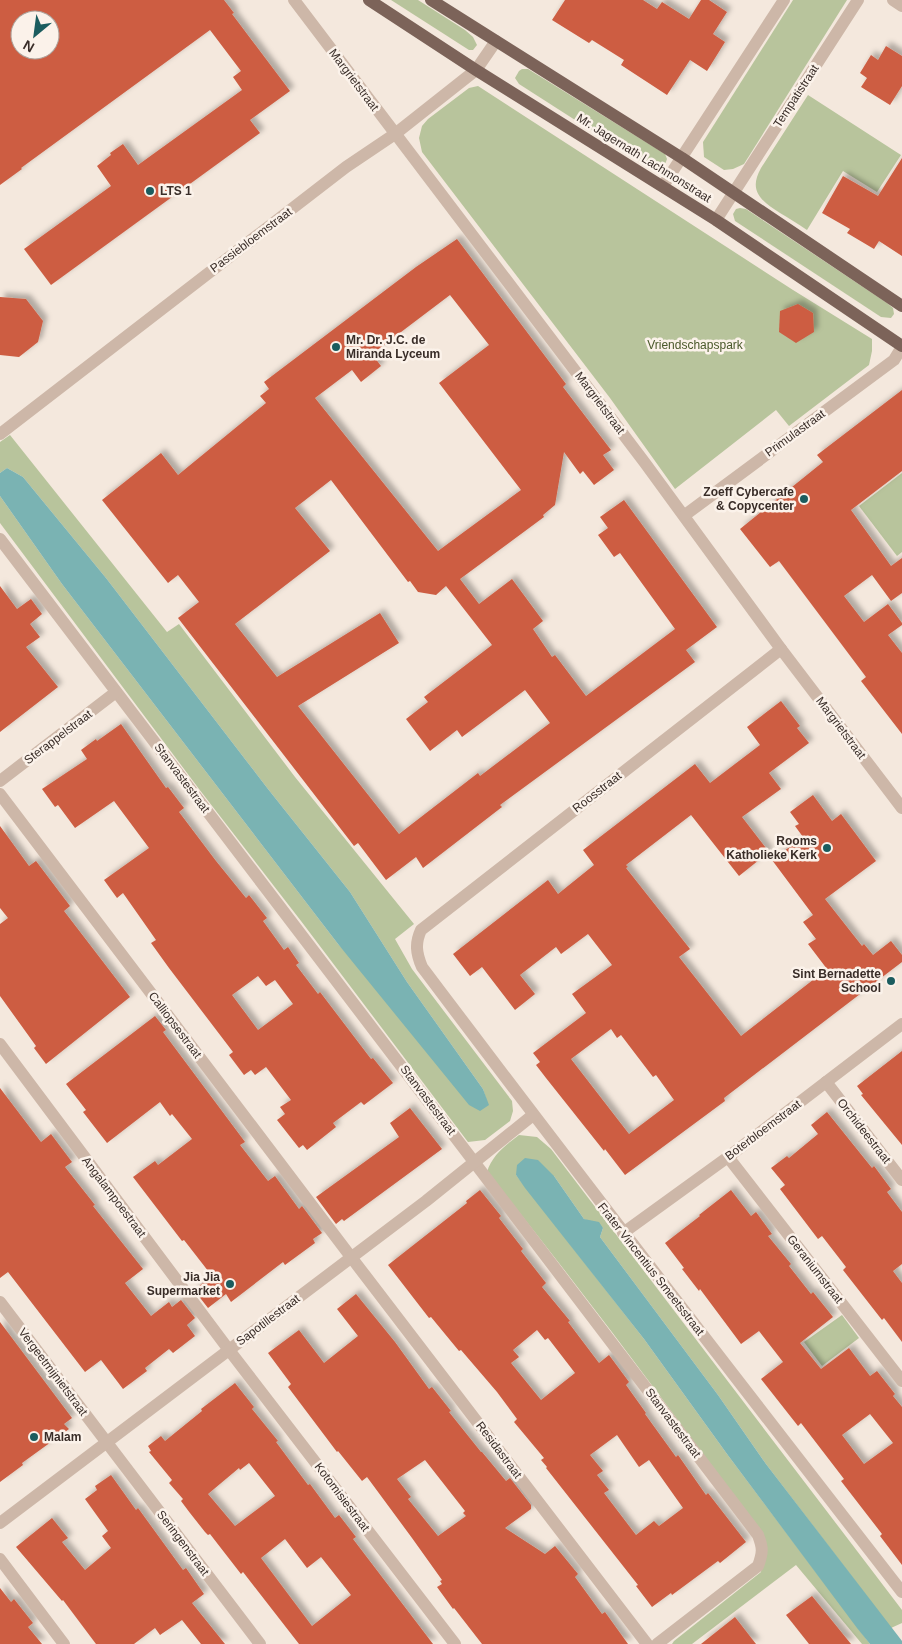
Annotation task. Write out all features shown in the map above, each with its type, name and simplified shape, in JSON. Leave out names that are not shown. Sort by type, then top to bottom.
[{"type":"main road","name":"Mr. Jagernath Lachmonstraat","points":[[369,0],[476,70],[716,220],[902,347]]},
{"type":"main road","name":"Mr. Jagernath Lachmonstraat","points":[[431,0],[682,158],[902,306]]},
{"type":"street","name":"Margrietstraat","points":[[294,0],[685,515],[781,649],[900,800]]},
{"type":"street","points":[[663,186],[784,0]]},
{"type":"street","name":"Tempatistraat","points":[[716,220],[858,0]]},
{"type":"street","points":[[893,0],[902,6]]},
{"type":"street","name":"Passiebloemstraat","points":[[0,434],[346,167],[395,134],[476,70],[496,41]]},
{"type":"street","name":"Primulastraat","points":[[685,515],[898,365],[902,347]]},
{"type":"street","name":"Stanvastestraat","points":[[0,539],[758,1535],[762,1547],[758,1566],[658,1644]]},
{"type":"street","name":"Roosstraat","points":[[417,939],[421,930],[781,649]]},
{"type":"street","name":"Sterappelstraat","points":[[0,781],[116,692]]},
{"type":"street","name":"Calliopsestraat","points":[[0,794],[350,1257]]},
{"type":"street","name":"Frater Vincentius Smeetsstraat","points":[[417,939],[416,948],[422,966],[623,1233],[902,1592]]},
{"type":"street","name":"Boterbloemstraat","points":[[623,1233],[728,1157],[902,1024]]},
{"type":"street","name":"Angalampoestraat","points":[[0,1044],[229,1350]]},
{"type":"street","name":"Orchideestraat","points":[[826,1082],[902,1180]]},
{"type":"street","name":"Sapotillestraat","points":[[0,1523],[229,1350],[534,1115]]},
{"type":"street","name":"Geraniumstraat","points":[[728,1157],[902,1381]]},
{"type":"street","name":"Residastraat","points":[[350,1257],[647,1644]]},
{"type":"street","name":"Vergeetmijnietstraat","points":[[0,1302],[106,1442]]},
{"type":"street","name":"Kotomisiestraat","points":[[229,1350],[455,1644]]},
{"type":"street","name":"Seringenstraat","points":[[106,1442],[260,1644]]},
{"type":"street","points":[[0,1559],[64,1644]]},
{"type":"green space","points":[[391,0],[418,0],[465,30],[473,37],[477,45],[473,50],[469,50]]},
{"type":"green space","points":[[793,0],[847,0],[744,164],[733,169],[724,170],[704,157],[703,142]]},
{"type":"green space","points":[[522,69],[528,69],[665,154],[667,159],[664,167],[653,170],[519,84],[515,78]]},
{"type":"green space","name":"Vriendschapspark","points":[[478,86],[872,339],[869,365],[789,426],[776,410],[675,489],[610,398],[422,152],[419,138],[422,126],[428,119],[469,88]]},
{"type":"green space","points":[[808,95],[901,155],[877,192],[843,171],[807,230],[762,200],[758,195],[756,183],[761,168]]},
{"type":"green space","points":[[736,209],[746,209],[887,303],[893,308],[894,314],[891,318],[881,317],[735,221],[733,214]]},
{"type":"green space","points":[[10,435],[167,632],[179,624],[295,777],[414,924],[395,939],[412,969],[512,1101],[513,1111],[510,1121],[485,1140],[468,1142],[199,789],[0,523],[0,496],[62,584],[338,944],[488,1105],[483,1089],[407,982],[350,892],[268,789],[106,578],[23,477],[7,468],[0,473],[0,442]]},
{"type":"green space","points":[[902,473],[902,552],[897,556],[859,506]]},
{"type":"green space","points":[[519,1135],[537,1137],[551,1149],[902,1610],[902,1623],[891,1628],[766,1464],[718,1395],[600,1237],[603,1228],[584,1219],[554,1176],[516,1175],[644,1339],[727,1454],[870,1644],[862,1644],[796,1565],[692,1644],[672,1644],[761,1572],[764,1537],[628,1353],[487,1172],[496,1155]]},
{"type":"green space","points":[[842,1315],[859,1338],[822,1366],[804,1342]]},
{"type":"water","points":[[7,468],[23,477],[106,578],[268,789],[350,892],[407,982],[483,1089],[489,1105],[480,1111],[469,1105],[338,944],[62,584],[0,496],[0,473]]},
{"type":"water","points":[[525,1158],[538,1160],[554,1176],[584,1219],[599,1222],[603,1228],[600,1237],[718,1395],[766,1464],[902,1641],[902,1644],[870,1644],[857,1628],[644,1339],[525,1188],[516,1175],[517,1165]]},
{"type":"building","points":[[0,0],[224,0],[234,13],[232,14],[290,91],[250,120],[260,133],[51,285],[24,249],[111,186],[97,166],[111,155],[110,153],[123,144],[138,165],[242,90],[233,77],[241,71],[210,30],[0,185]]},
{"type":"building","points":[[565,0],[643,0],[657,9],[662,2],[689,19],[701,0],[709,0],[727,12],[713,34],[725,42],[707,71],[690,60],[667,95],[621,65],[624,60],[592,40],[589,43],[552,20]]},
{"type":"building","points":[[886,46],[902,56],[902,86],[890,105],[861,87],[867,78],[860,73],[871,55],[878,60]]},
{"type":"building","points":[[902,158],[902,256],[879,241],[874,249],[847,233],[850,229],[822,213],[843,176],[878,196]]},
{"type":"building","points":[[457,239],[566,384],[563,387],[611,450],[603,455],[614,470],[594,485],[583,471],[580,474],[564,452],[555,505],[543,515],[544,517],[460,579],[479,604],[512,579],[543,621],[533,629],[552,657],[555,655],[586,696],[675,629],[620,553],[614,557],[598,535],[608,528],[600,517],[624,500],[717,627],[686,650],[695,662],[500,805],[502,807],[423,868],[416,857],[386,880],[358,843],[354,846],[178,618],[199,602],[178,575],[168,583],[102,500],[161,453],[178,475],[266,403],[260,396],[269,389],[264,382],[416,267]],"holes":[[[450,295],[489,345],[439,383],[521,490],[438,551],[315,398],[352,370],[361,382],[381,366],[372,354]],[[331,480],[408,582],[410,581],[418,592],[436,595],[446,586],[492,645],[424,697],[428,702],[406,719],[430,751],[457,730],[462,737],[525,690],[550,723],[480,776],[478,773],[399,834],[298,706],[399,643],[380,613],[277,677],[235,624],[330,551],[295,508]]]},
{"type":"building","points":[[0,297],[26,299],[43,321],[38,342],[19,357],[0,355]]},
{"type":"building","points":[[798,304],[813,313],[814,332],[796,343],[779,332],[780,311]]},
{"type":"building","points":[[902,390],[902,471],[851,510],[891,566],[902,558],[902,593],[891,601],[872,575],[844,596],[864,622],[888,604],[902,623],[902,625],[888,635],[902,653],[902,734],[861,681],[866,677],[779,561],[770,567],[740,529],[823,462],[817,455]]},
{"type":"building","points":[[0,586],[17,609],[31,599],[42,614],[30,624],[40,637],[26,647],[58,687],[0,732]]},
{"type":"building","points":[[781,701],[800,726],[797,728],[809,743],[769,773],[781,789],[742,817],[769,852],[739,876],[691,815],[626,865],[628,867],[626,868],[690,949],[679,957],[741,1036],[827,969],[808,944],[816,939],[803,922],[813,915],[772,860],[803,837],[795,826],[799,824],[790,812],[813,795],[832,821],[841,814],[876,861],[825,899],[862,946],[864,944],[873,955],[891,941],[902,955],[902,962],[724,1098],[725,1101],[625,1175],[536,1065],[540,1062],[533,1053],[586,1013],[572,994],[612,965],[588,934],[561,954],[556,947],[520,975],[535,994],[515,1010],[482,967],[470,976],[453,954],[548,880],[558,894],[594,865],[583,850],[695,764],[710,783],[760,745],[747,727]],"holes":[[[611,1029],[617,1038],[621,1035],[653,1077],[656,1075],[674,1100],[629,1134],[571,1059]]]},
{"type":"building","points":[[121,724],[166,788],[168,787],[184,808],[179,812],[216,861],[246,898],[249,895],[267,918],[263,921],[284,950],[288,947],[299,963],[296,965],[318,994],[320,992],[371,1059],[373,1058],[393,1083],[364,1105],[361,1102],[333,1123],[336,1127],[307,1150],[303,1145],[299,1148],[277,1120],[285,1114],[280,1107],[291,1100],[266,1067],[255,1075],[251,1070],[244,1075],[229,1055],[233,1052],[151,943],[156,940],[123,893],[117,898],[104,880],[149,848],[114,801],[75,828],[58,805],[55,807],[42,789],[87,759],[81,750],[96,739],[97,741]],"holes":[[[258,976],[266,986],[275,980],[293,1004],[258,1030],[232,995]]]},
{"type":"building","points":[[0,826],[29,866],[36,861],[70,906],[64,911],[130,997],[46,1064],[34,1048],[36,1046],[0,996],[0,924],[8,918],[0,908]]},
{"type":"building","points":[[155,1016],[166,1030],[163,1032],[245,1142],[240,1145],[268,1181],[275,1176],[299,1209],[302,1206],[322,1233],[313,1239],[315,1243],[285,1265],[283,1262],[231,1302],[226,1294],[208,1308],[194,1290],[212,1276],[184,1240],[182,1241],[133,1177],[155,1161],[158,1165],[192,1139],[172,1114],[170,1116],[160,1102],[107,1143],[83,1112],[86,1110],[66,1084]]},
{"type":"building","points":[[902,1051],[902,1145],[861,1095],[863,1094],[857,1086]]},
{"type":"building","points":[[0,1088],[41,1142],[51,1134],[72,1162],[65,1167],[143,1269],[125,1283],[151,1316],[169,1302],[172,1307],[181,1300],[195,1318],[187,1325],[195,1336],[173,1353],[169,1349],[145,1368],[147,1371],[123,1389],[101,1360],[85,1372],[8,1272],[0,1278]]},
{"type":"building","points":[[410,1108],[442,1149],[344,1221],[342,1219],[336,1224],[316,1197],[399,1137],[390,1123]]},
{"type":"building","points":[[827,1112],[872,1168],[874,1166],[891,1189],[887,1192],[902,1212],[902,1264],[893,1271],[902,1283],[902,1342],[884,1318],[882,1320],[843,1270],[846,1267],[822,1236],[818,1239],[780,1189],[785,1185],[771,1168],[787,1156],[789,1158],[818,1134],[811,1125]]},
{"type":"building","points":[[480,1190],[501,1216],[499,1218],[523,1249],[521,1251],[546,1283],[542,1287],[570,1321],[568,1322],[599,1363],[609,1355],[629,1382],[626,1385],[645,1414],[676,1457],[678,1455],[706,1495],[708,1493],[746,1542],[720,1563],[718,1561],[672,1595],[671,1593],[652,1607],[636,1586],[638,1585],[546,1468],[541,1460],[544,1458],[514,1422],[517,1419],[497,1392],[431,1317],[429,1318],[388,1265],[467,1203],[466,1201]],"holes":[[[537,1330],[545,1340],[548,1338],[575,1373],[541,1400],[511,1363],[519,1357],[513,1350]],[[617,1435],[639,1467],[649,1460],[683,1508],[659,1526],[654,1521],[636,1535],[604,1493],[609,1490],[597,1475],[603,1471],[590,1455]]]},
{"type":"building","points":[[731,1190],[751,1216],[756,1212],[772,1234],[768,1236],[791,1264],[789,1266],[811,1294],[813,1292],[833,1317],[800,1343],[821,1369],[849,1348],[870,1376],[877,1371],[895,1394],[893,1396],[902,1407],[902,1565],[880,1536],[882,1534],[841,1481],[844,1479],[801,1423],[798,1426],[761,1379],[783,1362],[759,1331],[741,1344],[700,1289],[699,1291],[682,1269],[684,1268],[665,1243]],"holes":[[[870,1414],[893,1443],[864,1464],[842,1435]]]},
{"type":"building","points":[[356,1294],[395,1342],[429,1389],[432,1387],[451,1411],[449,1412],[481,1452],[506,1481],[510,1478],[531,1505],[531,1509],[505,1528],[545,1554],[555,1546],[578,1574],[575,1577],[602,1614],[605,1612],[628,1644],[482,1644],[437,1587],[442,1584],[440,1581],[442,1580],[412,1538],[367,1477],[362,1481],[337,1452],[288,1387],[291,1384],[268,1353],[299,1330],[324,1363],[358,1336],[337,1309]],"holes":[[[425,1460],[465,1511],[463,1513],[466,1516],[438,1536],[408,1499],[411,1497],[397,1479]]]},
{"type":"building","points":[[0,1322],[72,1418],[64,1424],[69,1429],[22,1463],[23,1465],[0,1482]]},
{"type":"building","points":[[235,1383],[308,1485],[310,1484],[335,1518],[339,1515],[356,1537],[353,1539],[433,1644],[299,1644],[243,1572],[241,1574],[210,1534],[208,1535],[205,1532],[190,1513],[181,1501],[183,1499],[169,1483],[172,1480],[149,1452],[151,1451],[148,1446],[161,1436],[165,1441],[202,1411],[201,1409]],"holes":[[[249,1463],[275,1496],[235,1526],[208,1494],[239,1468],[240,1470]],[[285,1539],[307,1568],[321,1557],[351,1595],[312,1626],[261,1558]]]},
{"type":"building","points":[[111,1475],[136,1510],[138,1508],[183,1570],[186,1568],[204,1594],[192,1603],[225,1644],[201,1644],[182,1620],[160,1635],[155,1628],[134,1644],[96,1644],[63,1600],[16,1547],[52,1518],[68,1538],[62,1542],[85,1570],[111,1548],[102,1536],[108,1531],[85,1499],[97,1490],[95,1486]]},
{"type":"building","points":[[0,1588],[11,1602],[14,1599],[33,1623],[28,1627],[42,1644],[0,1644]]},
{"type":"building","points":[[812,1596],[851,1644],[809,1644],[786,1615]]},
{"type":"building","points":[[735,1617],[756,1644],[701,1644]]},
{"type":"place","name":"LTS 1","points":[[150,191]]},
{"type":"place","name":"Mr. Dr. J.C. de Miranda Lyceum","points":[[336,347]]},
{"type":"place","name":"Zoeff Cybercafe & Copycenter","points":[[804,499]]},
{"type":"place","name":"Rooms Katholieke Kerk","points":[[827,848]]},
{"type":"place","name":"Sint Bernadette School","points":[[891,981]]},
{"type":"place","name":"Jia Jia Supermarket","points":[[230,1284]]},
{"type":"place","name":"Malam","points":[[34,1437]]}]
